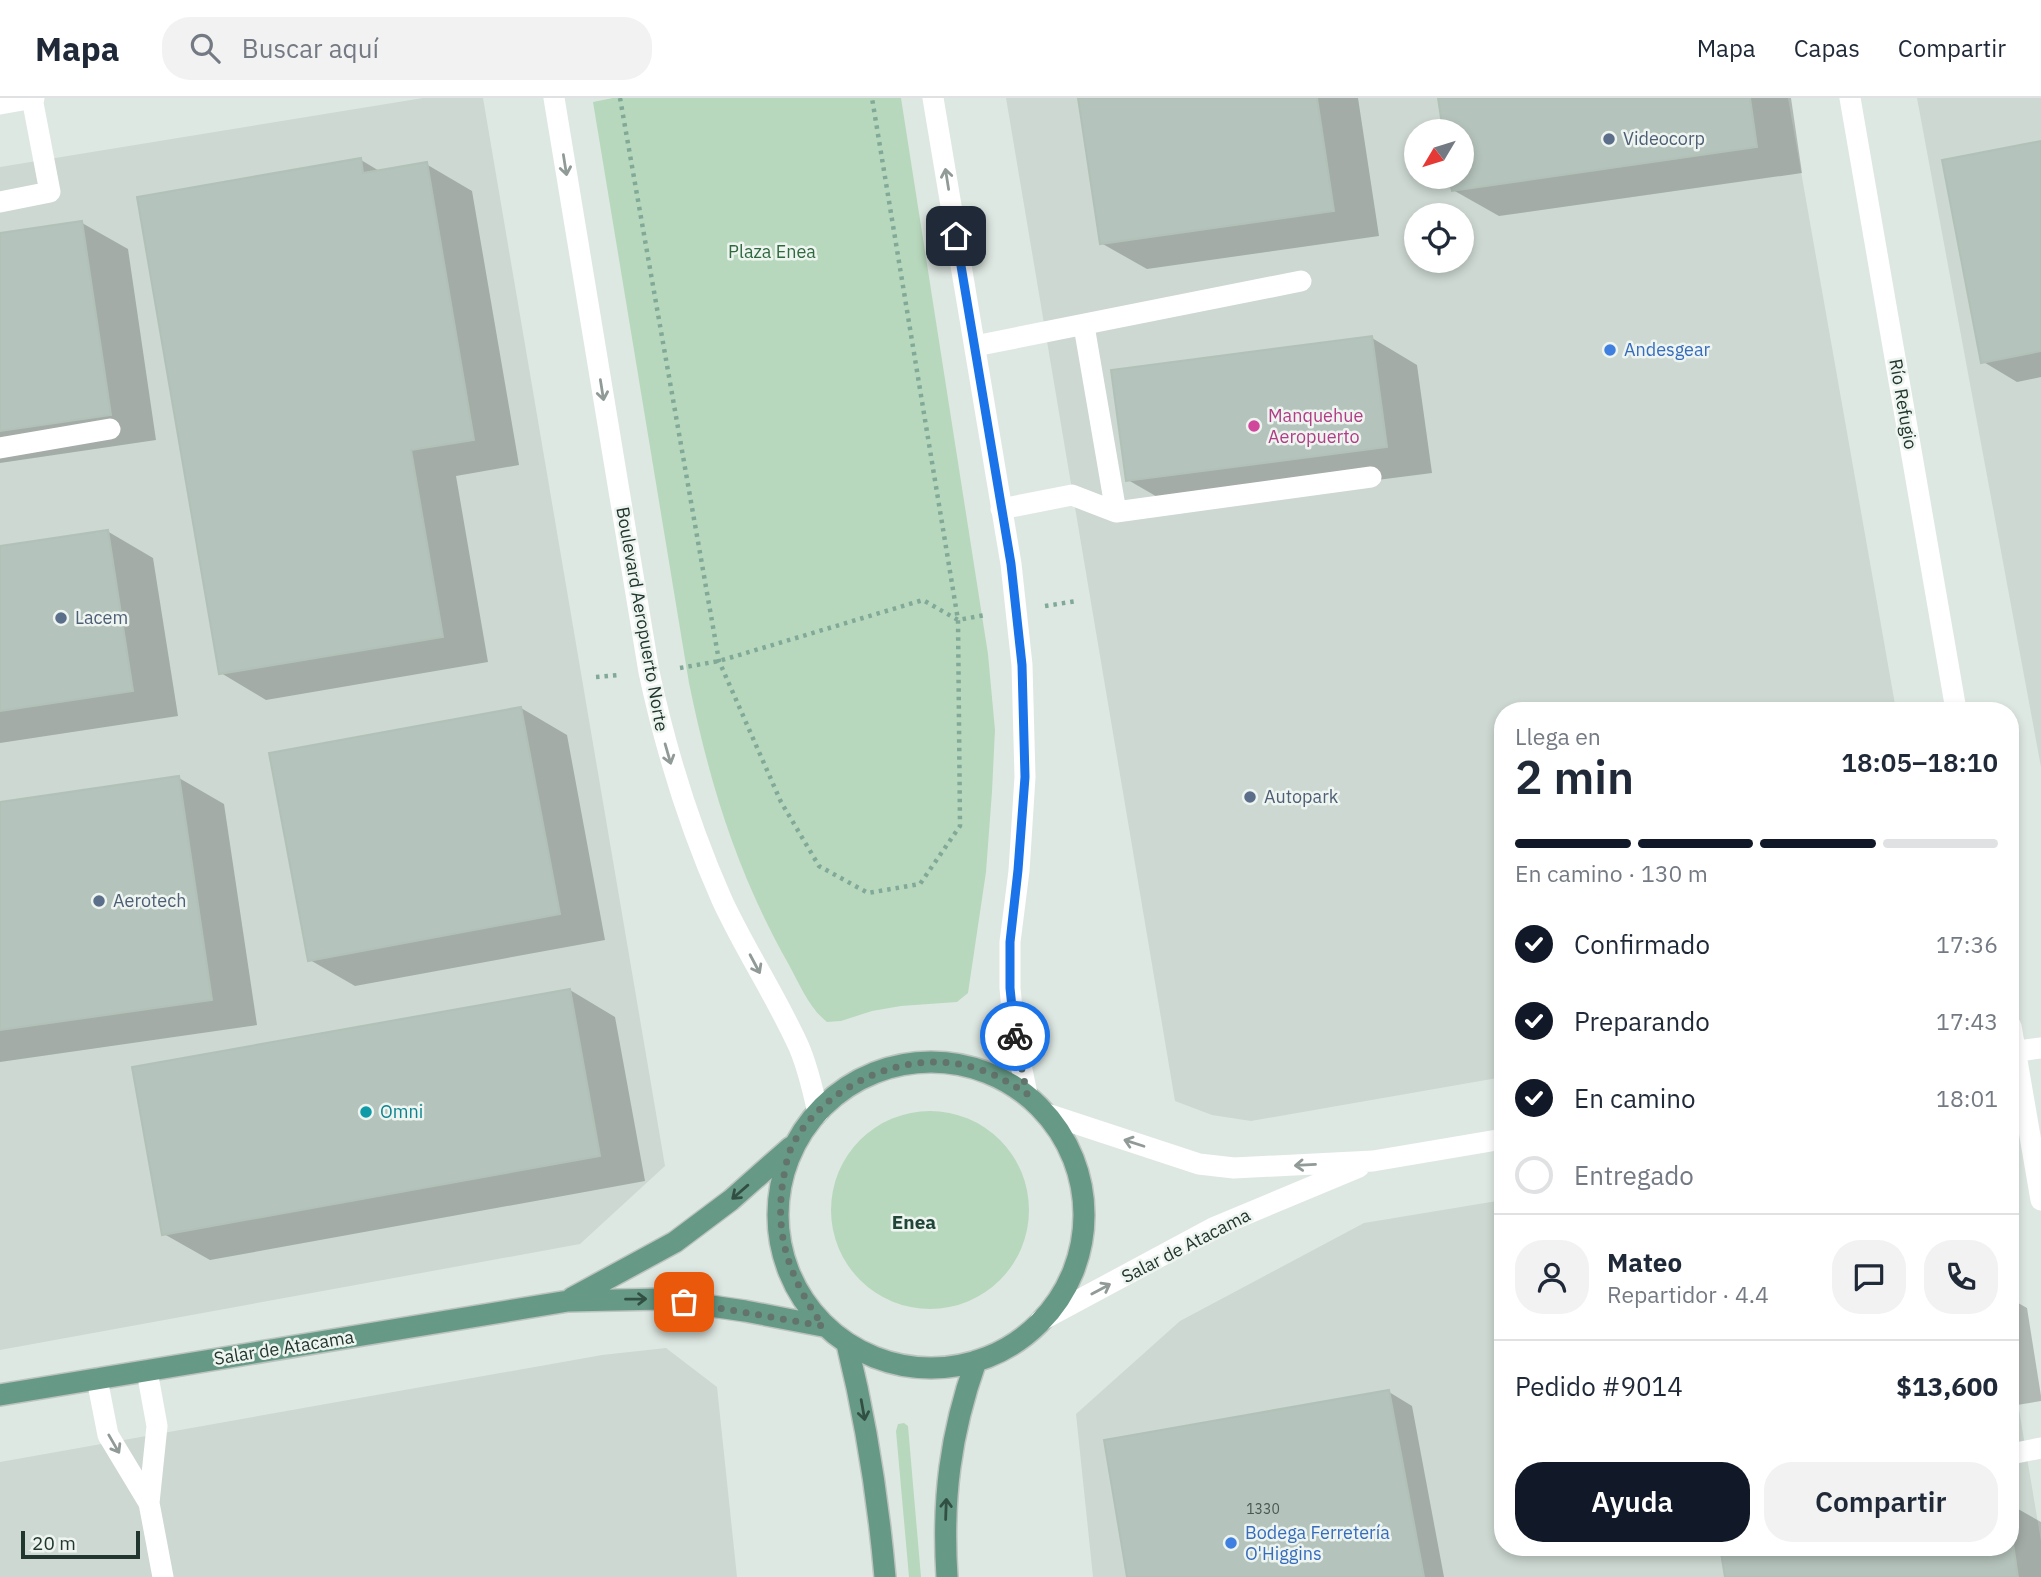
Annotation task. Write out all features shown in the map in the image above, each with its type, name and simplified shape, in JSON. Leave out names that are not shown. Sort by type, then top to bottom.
[{"type":"main road","points":[[943,1062],[973,1067],[1001,1078],[1027,1094],[1047,1114],[1064,1138],[1076,1164],[1083,1192],[1084,1221],[1072,1275],[1058,1299],[1040,1321],[1007,1347],[976,1361],[946,1368],[922,1369],[895,1365],[870,1357],[823,1326],[792,1275],[780,1222],[780,1196],[791,1147],[802,1130],[838,1094],[862,1079],[886,1069],[914,1063],[943,1062]]},
{"type":"main road","name":"Salar de Atacama","points":[[568,1301],[675,1242],[731,1200],[791,1147]]},
{"type":"main road","name":"Salar de Atacama","points":[[0,1395],[568,1301],[663,1299],[823,1326]]},
{"type":"main road","points":[[847,1344],[869,1443],[885,1577]]},
{"type":"main road","points":[[947,1577],[945,1512],[948,1468],[958,1416],[976,1361]]},
{"type":"street","points":[[0,104],[33,98],[50,192],[0,202]]},
{"type":"street","name":"Boulevard Aeropuerto Norte","points":[[554,98],[649,673],[666,748],[696,837],[723,902],[798,1046],[809,1074],[818,1113]]},
{"type":"street","points":[[933,98],[1016,610],[1025,721],[1025,777],[1010,942],[1010,988],[1014,1031],[1027,1094]]},
{"type":"street","name":"Río Refugio","points":[[1850,98],[1955,702]]},
{"type":"street","points":[[975,346],[1301,281]]},
{"type":"street","points":[[1084,326],[1116,512]]},
{"type":"street","points":[[0,448],[110,429]]},
{"type":"street","points":[[1001,509],[1072,495],[1116,512],[1371,477]]},
{"type":"street","points":[[2019,1051],[2041,1048]]},
{"type":"street","points":[[2019,1084],[2041,1200]]},
{"type":"street","name":"Salar de Atacama","points":[[1047,1114],[1199,1164],[1234,1168],[1373,1161],[1494,1141]]},
{"type":"street","name":"Salar de Atacama","points":[[1040,1321],[1213,1228],[1373,1161]]},
{"type":"street","points":[[146,1371],[157,1426],[149,1503],[163,1577]]},
{"type":"street","points":[[97,1379],[108,1435],[149,1503]]},
{"type":"street","points":[[2019,1452],[2041,1448]]},
{"type":"path","points":[[620,98],[719,661],[781,802],[819,866],[868,893],[920,884],[960,826],[958,620],[872,98]]},
{"type":"path","points":[[596,677],[649,673],[719,661],[923,600],[958,620],[1077,601]]},
{"type":"shaded area","points":[[423,98],[483,98],[665,1166],[580,1244],[0,1350],[0,167]]},
{"type":"shaded area","points":[[1006,98],[1788,98],[1895,702],[1494,702],[1494,1079],[1251,1121],[1212,1115],[1175,1101]]},
{"type":"shaded area","points":[[1917,98],[2041,98],[2041,767]]},
{"type":"shaded area","points":[[1494,1201],[1494,1556],[2019,1556],[2019,1410],[2041,1541],[2041,1577],[1093,1577],[1076,1414],[1180,1321],[1364,1223]]},
{"type":"shaded area","points":[[666,1348],[717,1387],[737,1577],[0,1577],[0,1462],[602,1355]]},
{"type":"green space","name":"Plaza Enea","points":[[613,98],[901,98],[988,654],[995,730],[986,872],[968,993],[957,1002],[901,1006],[827,1022],[810,1003],[771,931],[727,828],[706,757],[689,683],[593,102]]},
{"type":"green space","points":[[930,1111],[968,1119],[1000,1140],[1021,1172],[1029,1210],[1021,1248],[1000,1280],[968,1301],[930,1309],[892,1301],[860,1280],[839,1248],[831,1210],[839,1172],[860,1140],[892,1119]]},
{"type":"green space","points":[[904,1423],[908,1426],[921,1577],[909,1577],[896,1431],[898,1424]]},
{"type":"building","points":[[1078,98],[1317,98],[1334,211],[1100,244]]},
{"type":"building","name":"Videocorp","points":[[1438,98],[1750,98],[1757,147],[1474,188],[1474,119],[1441,119]]},
{"type":"building","points":[[2041,141],[2041,351],[1981,363],[1942,160]]},
{"type":"building","points":[[361,158],[363,173],[427,162],[474,440],[411,450],[443,637],[219,674],[137,197]]},
{"type":"building","points":[[82,221],[111,415],[0,431],[0,233]]},
{"type":"building","points":[[1372,336],[1387,447],[1126,481],[1111,370]]},
{"type":"building","name":"Lacem","points":[[108,530],[133,691],[0,711],[0,546]]},
{"type":"building","points":[[521,707],[560,914],[308,961],[269,753]]},
{"type":"building","name":"Aerotech","points":[[179,776],[212,1000],[0,1030],[0,802]]},
{"type":"building","name":"Omni","points":[[570,989],[600,1156],[162,1235],[132,1067]]},
{"type":"building","points":[[1389,1390],[1424,1577],[1127,1577],[1104,1440]]},
{"type":"building","points":[[1722,1556],[2015,1556],[2018,1577],[1725,1577]]},
{"type":"way so far","points":[[684,1302],[823,1326],[792,1275],[780,1222],[784,1171],[791,1147],[802,1130],[838,1094],[862,1079],[886,1069],[914,1063],[943,1062],[973,1067],[1001,1078],[1027,1094],[1015,1036]]},
{"type":"place","name":"Videocorp","points":[[1609,139]]},
{"type":"place","name":"Andesgear","points":[[1610,350]]},
{"type":"place","name":"Manquehue Aeropuerto","points":[[1254,426]]},
{"type":"place","name":"Lacem","points":[[61,618]]},
{"type":"place","name":"Autopark","points":[[1250,797]]},
{"type":"place","name":"Aerotech","points":[[99,901]]},
{"type":"place","name":"Omni","points":[[366,1112]]},
{"type":"place","name":"Bodega Ferretería O'Higgins","points":[[1231,1543]]},
{"type":"district","name":"Enea","points":[[914,1222]]},
{"type":"route","points":[[956,236],[1011,564],[1022,665],[1025,721],[1023,824],[1010,942],[1010,988],[1015,1036]]}]
